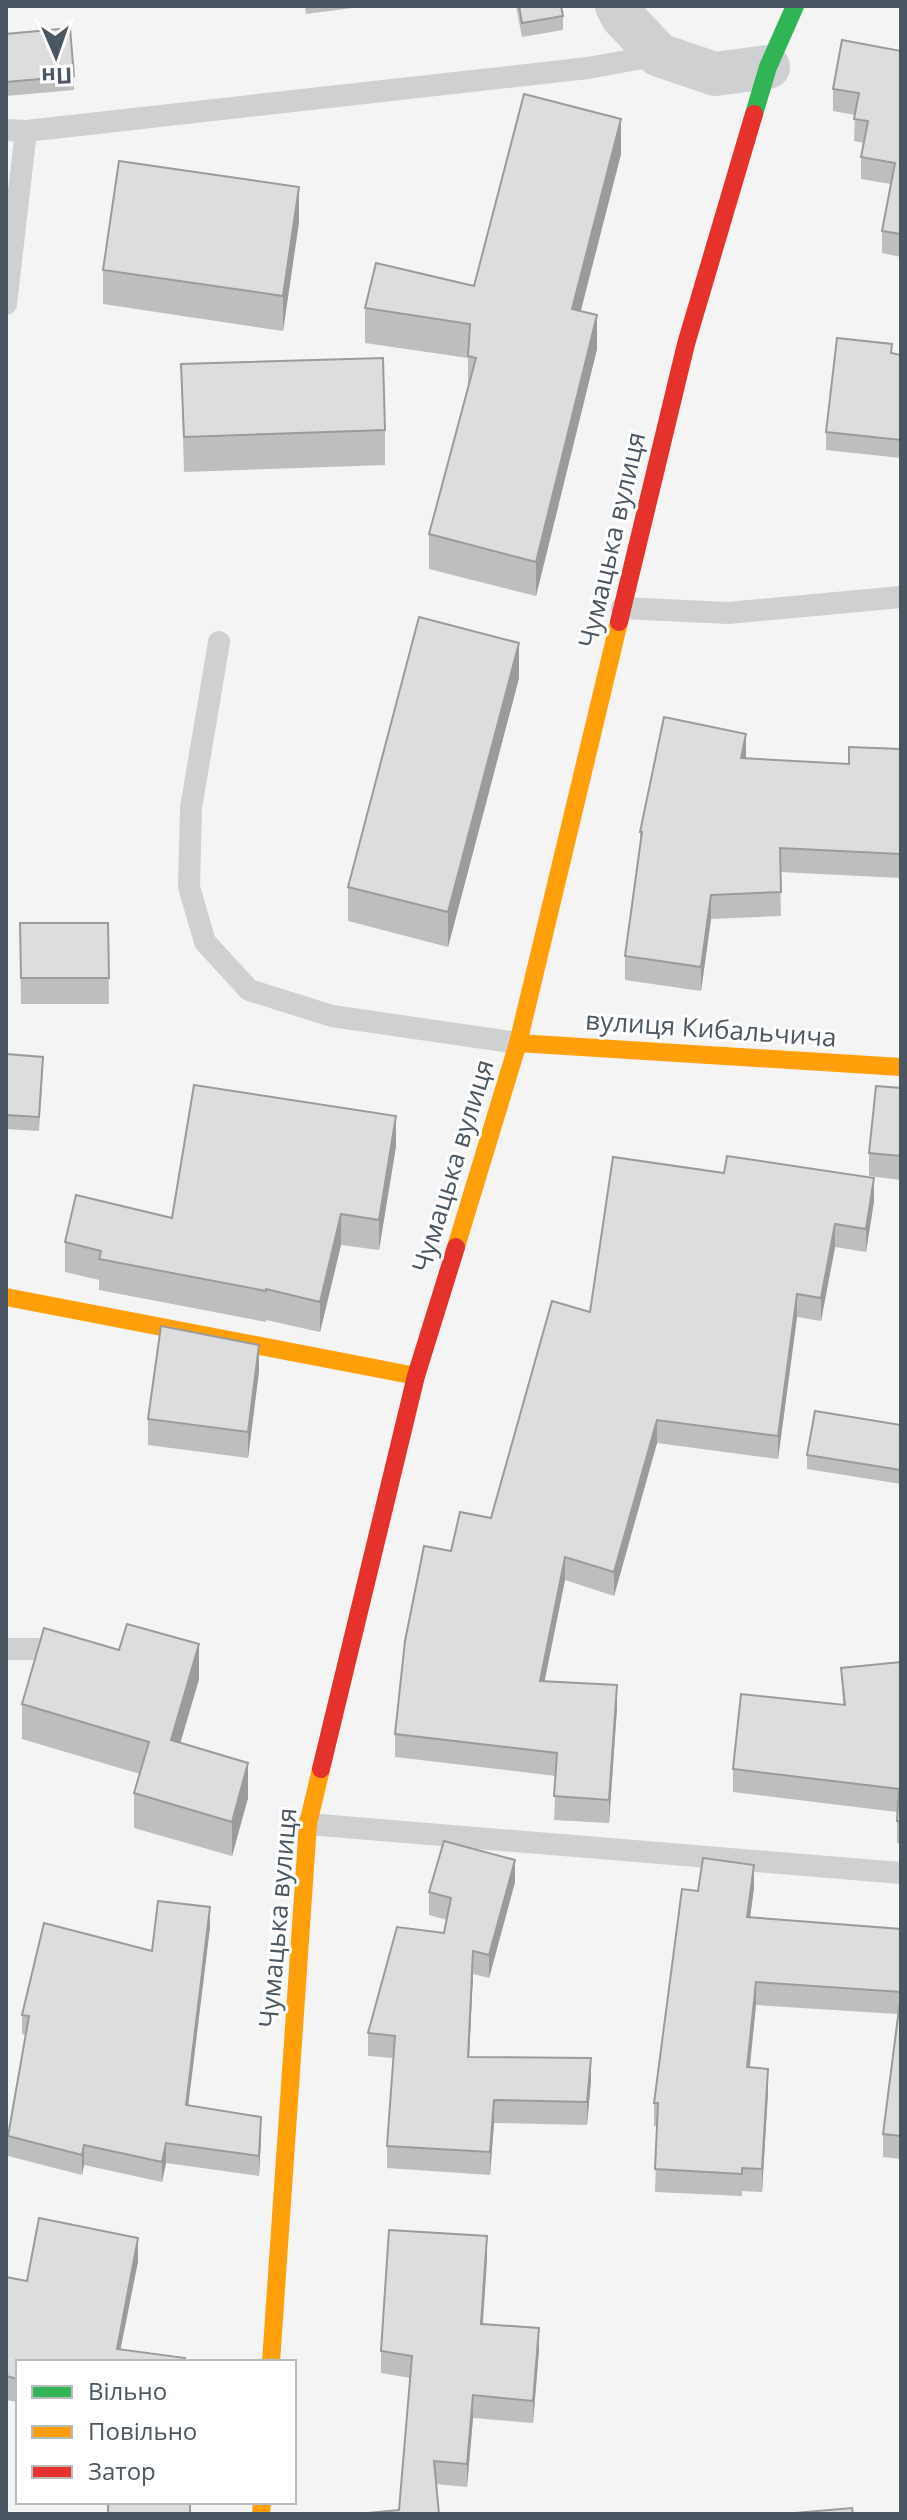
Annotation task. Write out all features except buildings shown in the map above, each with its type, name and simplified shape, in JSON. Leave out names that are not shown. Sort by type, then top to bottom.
[{"type":"street","points":[[617,6],[622,16],[659,55],[715,74],[768,67]]},
{"type":"street","name":"Чумацька вулиця","points":[[271,2360],[308,1824],[416,1376],[518,1043],[686,344],[768,67],[795,6]]},
{"type":"street","name":"вулиця Кибальчича","points":[[518,1043],[901,1067]]},
{"type":"street","points":[[6,1297],[416,1376]]},
{"type":"lane","points":[[6,304],[16,130],[588,68],[659,55]]},
{"type":"lane","points":[[622,608],[728,613],[901,597]]},
{"type":"lane","points":[[219,642],[191,808],[189,887],[205,942],[249,990],[332,1016],[518,1043]]},
{"type":"lane","points":[[6,1649],[45,1649]]},
{"type":"lane","points":[[308,1824],[901,1873]]},
{"type":"traffic: fast","points":[[754,114],[768,67],[795,6]]},
{"type":"traffic: slow","points":[[456,1247],[518,1043],[619,622]]},
{"type":"traffic: slow","points":[[518,1043],[901,1067]]},
{"type":"traffic: slow","points":[[6,1297],[416,1376]]},
{"type":"traffic: slow","points":[[271,2360],[308,1824],[321,1769]]},
{"type":"traffic: slow","points":[[261,2514],[262,2504]]},
{"type":"traffic: jam","points":[[619,622],[686,344],[754,114]]},
{"type":"traffic: jam","points":[[321,1769],[416,1376],[456,1247]]}]
